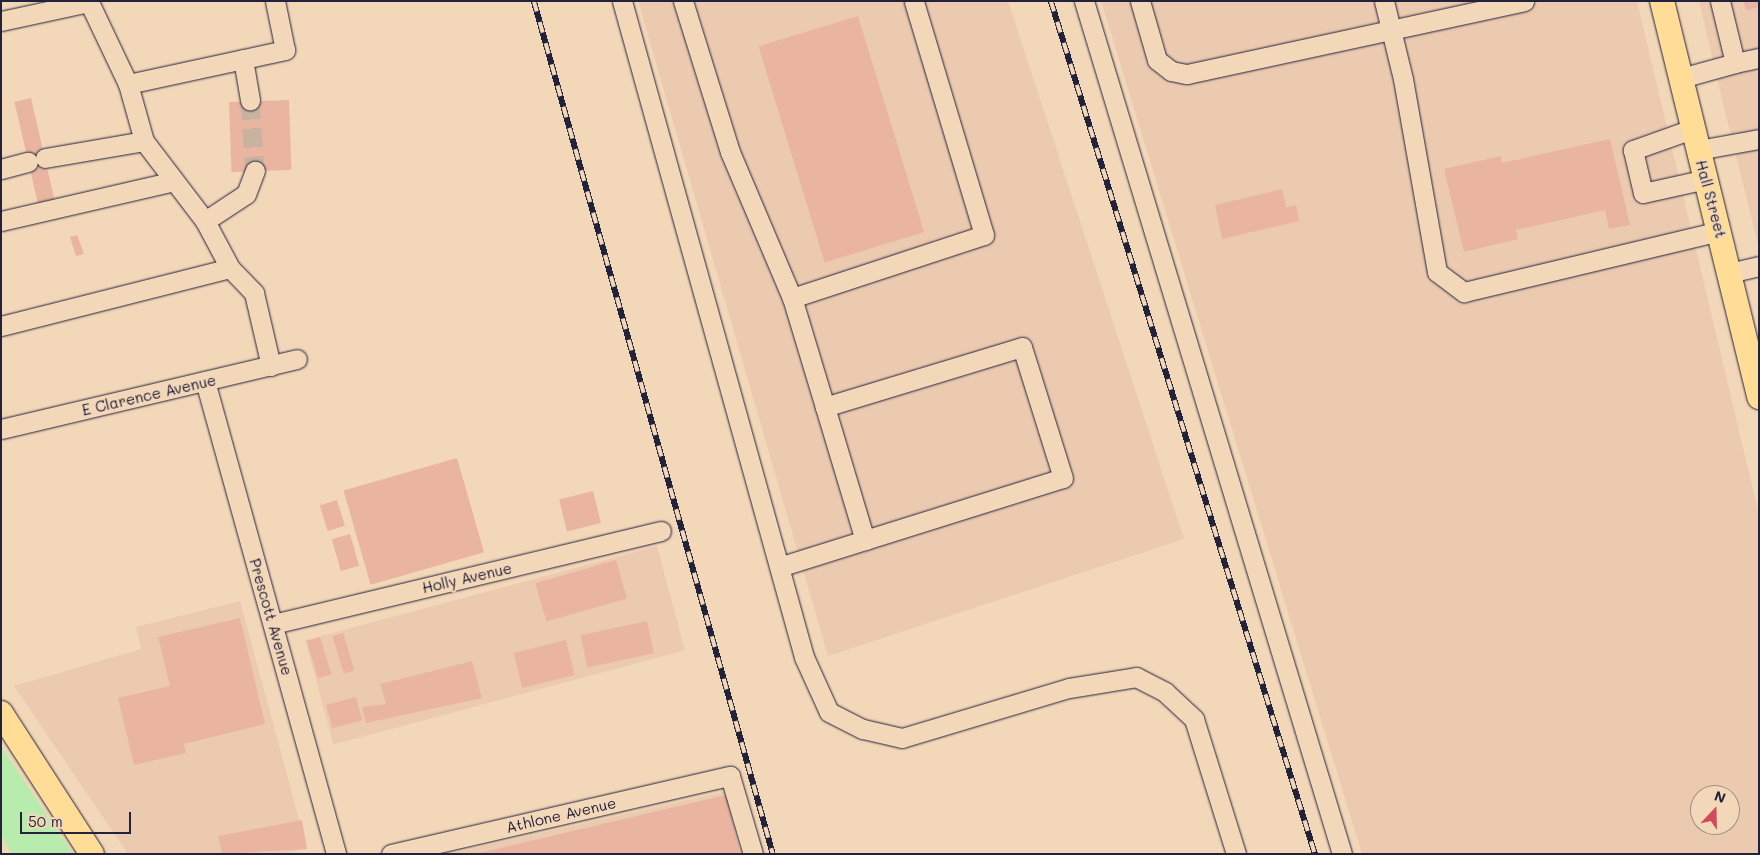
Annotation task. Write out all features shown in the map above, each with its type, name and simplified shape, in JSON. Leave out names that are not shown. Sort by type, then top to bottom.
[{"type":"main road","name":"Hall Street","points":[[1662,1],[1695,139],[1720,231],[1759,397]]},
{"type":"main road","points":[[1,714],[92,854]]},
{"type":"street","points":[[128,84],[284,50],[275,1]]},
{"type":"street","points":[[622,1],[782,566],[804,657],[829,712],[863,729],[902,738],[1069,688],[1136,677],[1165,692],[1194,719],[1236,854]]},
{"type":"street","points":[[683,1],[730,152],[792,298],[865,540]]},
{"type":"street","points":[[792,298],[984,235],[914,1]]},
{"type":"street","points":[[1084,1],[1342,854]]},
{"type":"street","points":[[1140,1],[1157,60],[1170,71],[1187,74],[1524,1]]},
{"type":"street","points":[[1384,1],[1437,272],[1464,292],[1720,231]]},
{"type":"street","points":[[1720,1],[1735,63]]},
{"type":"street","points":[[1,22],[89,2],[128,84],[144,141],[205,221],[230,268],[254,293],[271,366]]},
{"type":"street","points":[[1681,78],[1759,58]]},
{"type":"street","points":[[243,59],[250,100]]},
{"type":"street","points":[[1706,179],[1643,193],[1633,150],[1695,139],[1759,139]]},
{"type":"street","points":[[1,169],[37,160],[144,141]]},
{"type":"street","points":[[205,221],[246,194],[255,171]]},
{"type":"street","points":[[1,220],[174,181]]},
{"type":"street","points":[[1729,273],[1759,266]]},
{"type":"street","points":[[1,326],[230,268]]},
{"type":"street","points":[[782,566],[1063,478],[1022,347],[825,407]]},
{"type":"street","name":"E Clarence Avenue","points":[[1,429],[271,366],[297,358]]},
{"type":"street","name":"Prescott Avenue","points":[[205,381],[336,854]]},
{"type":"street","name":"Holly Avenue","points":[[273,624],[661,531]]},
{"type":"street","name":"Athlone Avenue","points":[[391,854],[730,776],[753,854]]},
{"type":"shaded area","points":[[638,1],[1008,1],[1184,539],[828,656]]},
{"type":"shaded area","points":[[1101,1],[1637,1],[1759,515],[1759,854],[1362,854]]},
{"type":"shaded area","points":[[1699,1],[1759,1],[1759,248],[1725,112]]},
{"type":"shaded area","points":[[657,546],[685,650],[333,745],[305,640]]},
{"type":"shaded area","points":[[240,601],[307,849],[280,854],[128,854],[14,686],[141,649],[136,627]]},
{"type":"shaded area","points":[[728,791],[744,854],[449,854]]},
{"type":"green space","points":[[1,745],[73,854],[12,854],[1,836]]},
{"type":"building","points":[[1743,1],[1759,1],[1759,7],[1746,10]]},
{"type":"building","points":[[858,16],[924,232],[825,263],[759,46]]},
{"type":"building","points":[[31,98],[56,204],[39,208],[14,102]]},
{"type":"building","points":[[289,100],[291,170],[231,172],[229,102]]},
{"type":"building","points":[[1610,139],[1630,225],[1609,229],[1605,210],[1516,230],[1518,239],[1464,252],[1444,169],[1501,156],[1502,163]]},
{"type":"building","points":[[1282,189],[1286,207],[1296,205],[1299,221],[1222,239],[1215,205]]},
{"type":"building","points":[[77,235],[84,254],[76,256],[70,237]]},
{"type":"building","points":[[457,458],[484,552],[371,585],[344,491]]},
{"type":"building","points":[[593,491],[601,523],[567,531],[559,499]]},
{"type":"building","points":[[337,500],[345,526],[328,531],[320,505]]},
{"type":"building","points":[[350,534],[359,566],[341,571],[332,539]]},
{"type":"building","points":[[616,560],[627,598],[546,622],[535,583]]},
{"type":"building","points":[[240,618],[265,724],[184,744],[186,753],[134,765],[118,698],[170,686],[158,637]]},
{"type":"building","points":[[647,621],[654,653],[587,667],[580,635]]},
{"type":"building","points":[[343,633],[354,670],[344,674],[332,636]]},
{"type":"building","points":[[320,637],[331,674],[318,678],[307,641]]},
{"type":"building","points":[[566,640],[575,675],[522,688],[514,653]]},
{"type":"building","points":[[472,661],[482,698],[366,723],[362,707],[386,704],[380,684]]},
{"type":"building","points":[[356,697],[362,720],[332,728],[326,705]]},
{"type":"building","points":[[726,795],[740,854],[479,854],[479,853]]},
{"type":"building","points":[[302,820],[307,849],[222,854],[218,836]]},
{"type":"tunnel","points":[[250,100],[255,171]]},
{"type":"railway","points":[[534,1],[773,854]]},
{"type":"railway","points":[[1051,1],[1315,854]]}]
